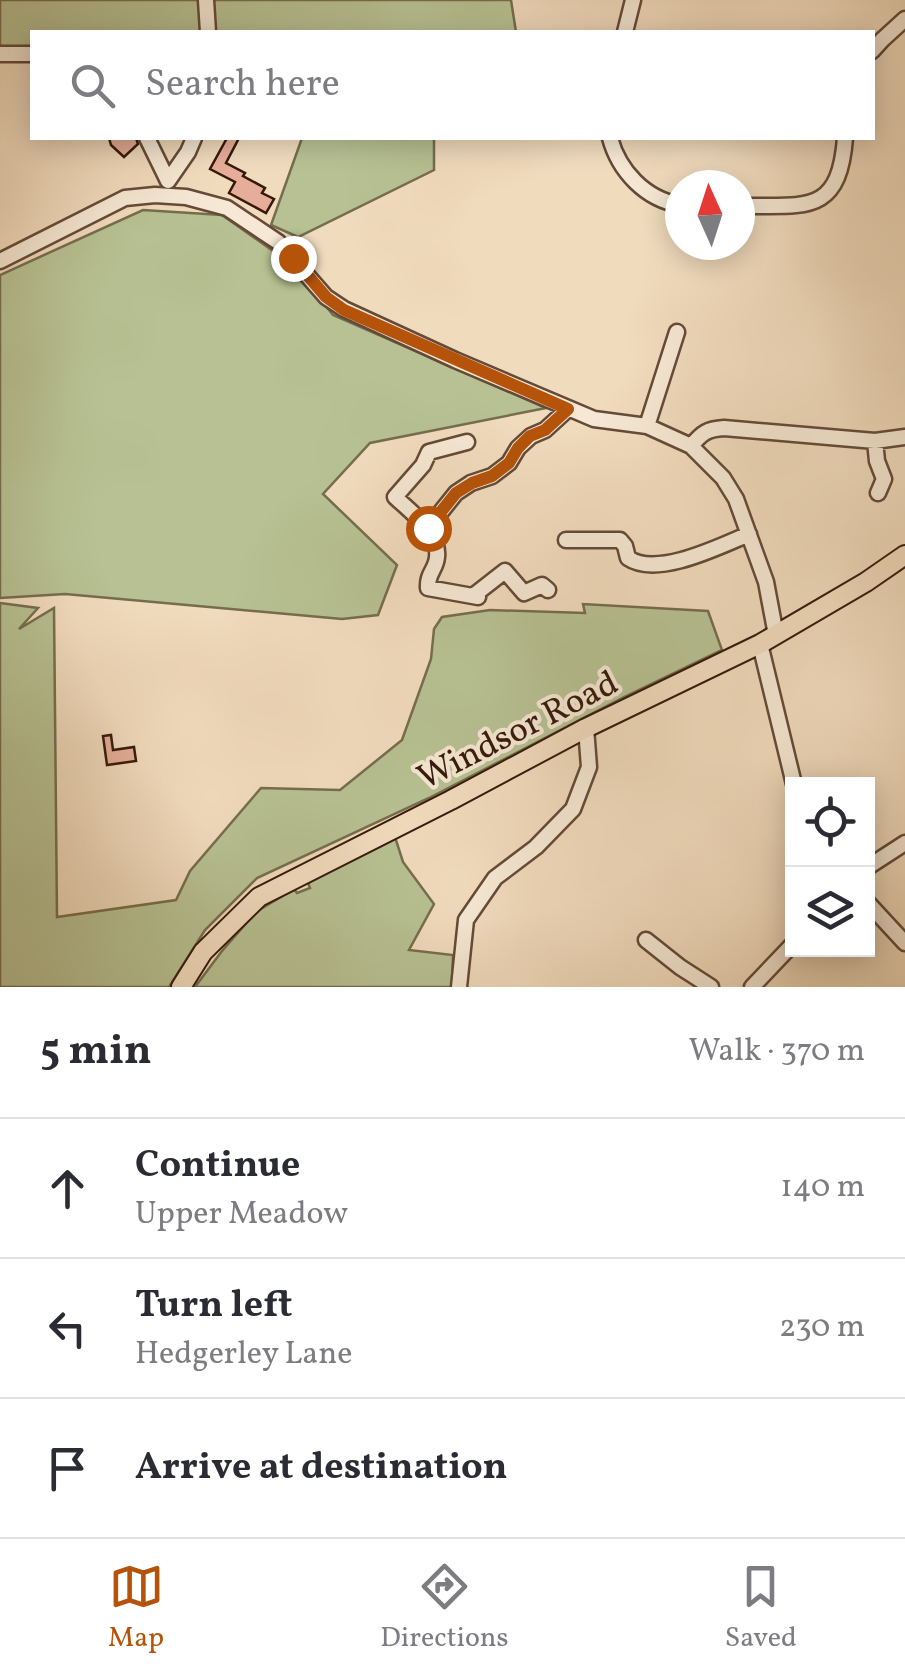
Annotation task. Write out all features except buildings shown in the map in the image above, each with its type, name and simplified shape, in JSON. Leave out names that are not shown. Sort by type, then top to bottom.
[{"type":"main road","name":"Windsor Road","points":[[181,987],[203,952],[259,897],[586,728],[768,640],[905,555]]},
{"type":"street","points":[[206,0],[208,30]]},
{"type":"street","points":[[626,30],[633,0]]},
{"type":"street","points":[[875,48],[905,20]]},
{"type":"street","points":[[0,54],[30,54]]},
{"type":"street","points":[[148,140],[168,181],[191,198]]},
{"type":"street","points":[[138,197],[168,181],[193,140]]},
{"type":"street","points":[[611,140],[616,156],[634,181],[665,199]]},
{"type":"street","points":[[755,206],[801,204],[822,198],[838,180],[846,140]]},
{"type":"street","points":[[0,260],[125,198],[191,198],[226,208],[278,242],[326,297],[344,310],[594,420],[648,426],[691,446],[723,478],[736,499],[766,582],[768,640],[793,777]]},
{"type":"street","points":[[648,426],[677,332]]},
{"type":"street","points":[[428,528],[456,493],[492,476],[509,463],[530,436],[545,430],[568,409]]},
{"type":"street","points":[[691,446],[702,432],[711,428],[875,441],[905,437]]},
{"type":"street","points":[[875,441],[884,478],[878,492]]},
{"type":"street","points":[[467,442],[428,452],[423,465],[395,497],[428,528],[436,548],[437,561],[428,576],[428,588],[476,596],[505,570],[524,593],[542,585],[548,590]]},
{"type":"street","points":[[566,540],[620,540],[634,562],[656,564],[677,562],[749,534]]},
{"type":"street","points":[[460,987],[466,920],[495,878],[536,847],[573,809],[589,768],[586,728]]},
{"type":"street","points":[[875,863],[905,844]]},
{"type":"street","points":[[875,910],[905,943]]},
{"type":"street","points":[[646,940],[711,987]]},
{"type":"street","points":[[752,987],[785,952]]},
{"type":"green space","points":[[0,0],[511,0],[516,30],[30,30],[30,46],[0,47]]},
{"type":"green space","points":[[301,140],[434,140],[434,170],[298,237],[271,225]]},
{"type":"green space","points":[[143,210],[222,215],[293,265],[333,315],[546,408],[370,443],[323,494],[397,565],[378,615],[342,619],[65,594],[0,598],[0,275]]},
{"type":"green space","points":[[0,603],[38,608],[19,629],[54,608],[57,917],[176,900],[190,871],[261,788],[340,790],[402,740],[431,659],[434,629],[442,617],[490,610],[585,613],[583,604],[708,611],[722,650],[429,798],[257,878],[205,930],[169,987],[0,987]]},
{"type":"green space","points":[[395,837],[403,862],[434,904],[409,950],[453,955],[452,987],[195,987],[256,912],[294,889],[297,893],[310,888],[308,883]]},
{"type":"route","points":[[293,258],[326,297],[344,310],[568,409],[545,430],[530,436],[509,463],[492,476],[456,493],[428,528]]}]
